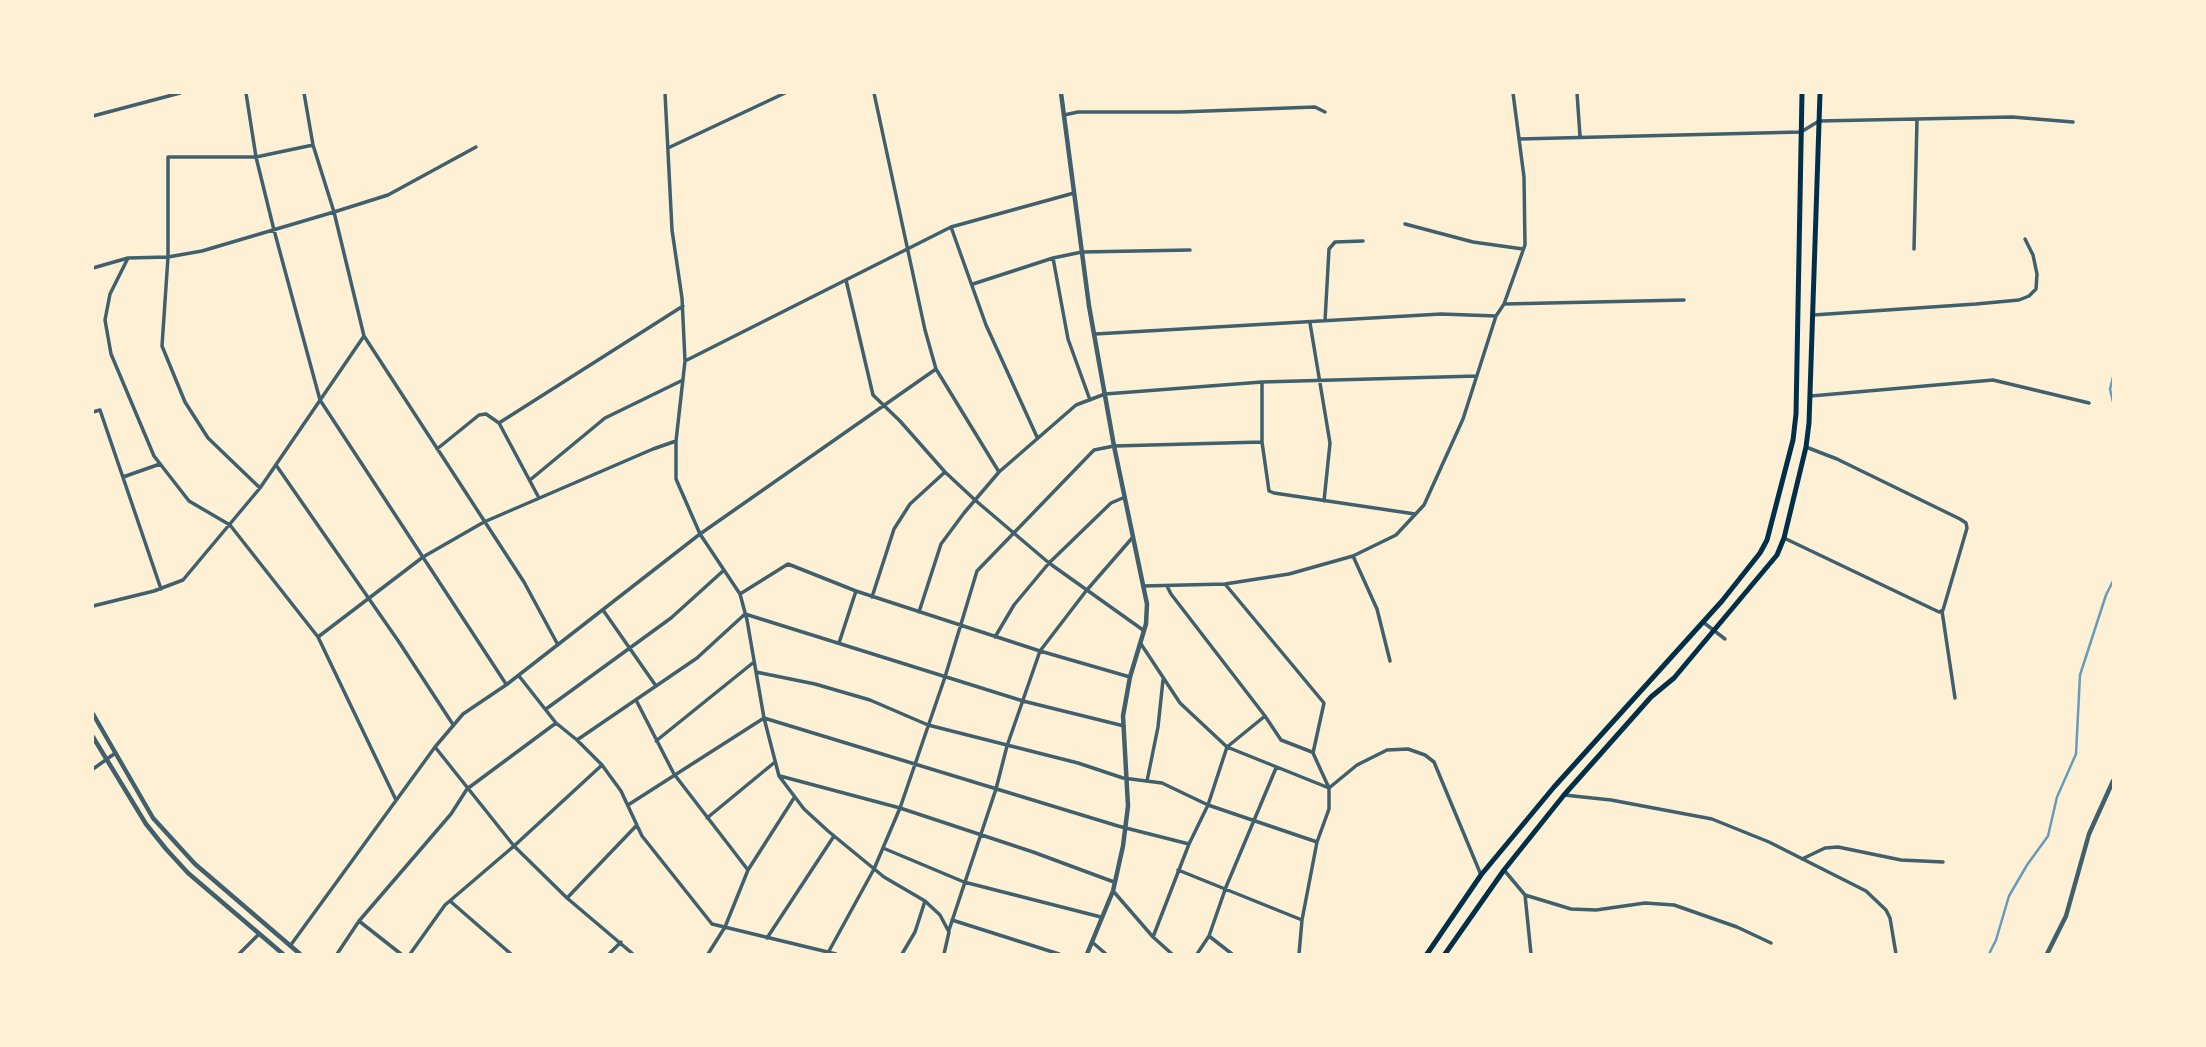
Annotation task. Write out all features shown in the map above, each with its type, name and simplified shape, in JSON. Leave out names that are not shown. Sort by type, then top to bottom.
[{"type":"main road","points":[[1427,954],[1481,874],[1554,787],[1703,622],[1748,569],[1767,540],[1793,440],[1797,397],[1801,93]]},
{"type":"main road","points":[[1445,954],[1504,870],[1564,795],[1651,697],[1674,678],[1772,564],[1784,538],[1806,447],[1811,396],[1820,93]]},
{"type":"street","points":[[93,116],[180,93]]},
{"type":"street","points":[[246,93],[256,157],[320,400],[506,685]]},
{"type":"street","points":[[304,93],[313,145],[334,212],[364,336],[524,582],[558,645]]},
{"type":"street","points":[[665,93],[672,230],[682,306],[684,361],[676,441],[676,478],[700,534],[740,594],[764,718],[779,776],[794,798],[834,836],[874,869],[925,901],[940,915],[948,932]]},
{"type":"street","points":[[668,148],[785,93]]},
{"type":"street","points":[[874,93],[925,330],[936,369],[999,472]]},
{"type":"street","points":[[1061,93],[1082,252],[1105,394],[1147,604],[1141,644],[1130,677],[1124,726],[1128,806],[1126,828],[1113,891],[1087,954]]},
{"type":"street","points":[[1143,586],[1224,584],[1289,574],[1353,556],[1396,535],[1424,505],[1463,419],[1496,316],[1504,304],[1523,249],[1524,177],[1513,93]]},
{"type":"street","points":[[1577,93],[1580,136]]},
{"type":"street","points":[[1064,114],[1315,107],[1325,112]]},
{"type":"street","points":[[1519,139],[1801,132],[1819,121],[2012,117],[2073,122]]},
{"type":"street","points":[[1914,249],[1917,119]]},
{"type":"street","points":[[260,488],[208,438],[185,402],[162,346],[168,257],[168,157],[256,157],[313,145]]},
{"type":"street","points":[[93,268],[128,258],[168,257],[202,251],[388,195],[476,146]]},
{"type":"street","points":[[684,361],[951,227],[1074,193]]},
{"type":"street","points":[[1405,224],[1473,242],[1523,249]]},
{"type":"street","points":[[951,227],[986,325],[1037,437]]},
{"type":"street","points":[[1813,316],[2019,300],[2036,289],[2037,274],[2033,255],[2025,239]]},
{"type":"street","points":[[1325,321],[1329,249],[1335,243],[1363,241]]},
{"type":"street","points":[[973,284],[1053,258],[1082,252],[1190,250]]},
{"type":"street","points":[[128,258],[110,294],[105,320],[111,354],[154,456],[189,501],[230,524],[318,638],[396,800]]},
{"type":"street","points":[[1053,258],[1068,339],[1090,400]]},
{"type":"street","points":[[846,280],[873,395],[945,472],[1013,533],[1086,591],[1144,630]]},
{"type":"street","points":[[1504,304],[1684,300]]},
{"type":"street","points":[[499,423],[682,306]]},
{"type":"street","points":[[1095,334],[1441,314],[1496,316]]},
{"type":"street","points":[[1310,322],[1329,443],[1324,501]]},
{"type":"street","points":[[93,606],[161,589],[183,580],[260,488],[364,336]]},
{"type":"street","points":[[93,737],[146,824],[166,849],[188,873],[258,935],[284,954],[453,724],[519,676],[700,534],[936,369]]},
{"type":"street","points":[[919,612],[941,544],[999,472],[1076,405],[1105,394],[1262,382],[1478,376]]},
{"type":"street","points":[[530,480],[605,418],[683,380]]},
{"type":"street","points":[[1811,396],[1993,380],[2089,403]]},
{"type":"street","points":[[1262,382],[1262,442],[1269,491],[1274,494],[1416,514]]},
{"type":"street","points":[[93,412],[100,410],[161,589]]},
{"type":"street","points":[[437,449],[479,415],[486,414],[499,423],[539,498]]},
{"type":"street","points":[[318,638],[423,557],[484,522],[676,441]]},
{"type":"street","points":[[829,951],[874,869],[900,808],[945,677],[977,571],[1092,452],[1114,446],[1262,442]]},
{"type":"street","points":[[1806,447],[1837,459],[1966,523],[1967,528],[1942,611],[1955,698]]},
{"type":"street","points":[[123,477],[160,464]]},
{"type":"street","points":[[276,464],[400,642],[453,724]]},
{"type":"street","points":[[872,597],[894,529],[909,504],[945,472]]},
{"type":"street","points":[[995,637],[1014,605],[1049,563],[1111,503],[1125,497]]},
{"type":"street","points":[[944,954],[948,932],[996,789],[1007,746],[1040,652],[1086,591],[1133,537]]},
{"type":"street","points":[[1784,538],[1942,611]]},
{"type":"street","points":[[1353,556],[1377,609],[1390,661]]},
{"type":"street","points":[[740,594],[788,564],[856,592],[1040,652],[1130,677]]},
{"type":"street","points":[[546,709],[671,618],[723,571]]},
{"type":"street","points":[[1224,584],[1324,703],[1313,753],[1329,788],[1329,809],[1317,842],[1302,920],[1299,954]]},
{"type":"street","points":[[1167,586],[1281,740],[1313,753]]},
{"type":"street","points":[[839,643],[856,592]]},
{"type":"street","points":[[603,610],[656,686]]},
{"type":"street","points":[[745,614],[1023,701],[1124,726]]},
{"type":"street","points":[[577,740],[696,657],[745,614]]},
{"type":"street","points":[[1703,622],[1726,639]]},
{"type":"street","points":[[1141,644],[1180,703],[1227,747],[1329,788]]},
{"type":"street","points":[[656,741],[754,662]]},
{"type":"street","points":[[756,672],[815,684],[870,700],[928,725],[1077,763],[1126,779],[1162,783],[1208,804],[1317,842]]},
{"type":"street","points":[[519,676],[556,723],[602,765],[621,791],[642,836],[712,924],[836,954]]},
{"type":"street","points":[[1147,781],[1164,678]]},
{"type":"street","points":[[636,700],[674,774],[748,870]]},
{"type":"street","points":[[93,714],[153,818],[195,864],[300,954]]},
{"type":"street","points":[[1153,937],[1178,870],[1208,804],[1227,747],[1265,716]]},
{"type":"street","points":[[628,805],[764,718],[1126,828],[1189,844]]},
{"type":"street","points":[[337,954],[359,920],[451,814],[467,789],[556,723]]},
{"type":"street","points":[[435,747],[514,846],[567,898],[633,954]]},
{"type":"street","points":[[1329,788],[1357,765],[1387,750],[1408,749],[1420,752],[1434,762],[1481,874]]},
{"type":"street","points":[[93,769],[114,754]]},
{"type":"street","points":[[707,818],[775,762]]},
{"type":"street","points":[[410,954],[450,901],[602,765]]},
{"type":"street","points":[[1197,954],[1209,936],[1226,887],[1276,768]]},
{"type":"street","points":[[779,776],[900,808],[1114,882]]},
{"type":"street","points":[[2047,954],[2066,916],[2090,834],[2113,781]]},
{"type":"street","points":[[1564,795],[1611,800],[1712,819],[1846,880],[1866,891],[1890,918],[1895,954]]},
{"type":"street","points":[[708,954],[726,927],[748,870],[794,798]]},
{"type":"street","points":[[567,898],[637,825]]},
{"type":"street","points":[[767,938],[834,836]]},
{"type":"street","points":[[1802,859],[1825,848],[1839,847],[1901,860],[1943,862]]},
{"type":"street","points":[[883,848],[964,882],[1101,916]]},
{"type":"street","points":[[1178,870],[1226,887],[1302,920]]},
{"type":"street","points":[[1504,870],[1525,895],[1555,906],[1582,910],[1645,903],[1674,905],[1737,927],[1772,943]]},
{"type":"street","points":[[1113,891],[1153,937],[1172,954]]},
{"type":"street","points":[[1525,895],[1531,954]]},
{"type":"street","points":[[450,901],[511,954]]},
{"type":"street","points":[[902,954],[915,932],[925,901]]},
{"type":"street","points":[[359,920],[401,954]]},
{"type":"street","points":[[952,920],[1059,954]]},
{"type":"street","points":[[239,954],[258,935]]},
{"type":"street","points":[[1209,936],[1231,954]]},
{"type":"street","points":[[609,954],[621,942]]},
{"type":"street","points":[[1092,942],[1106,954]]},
{"type":"waterway","points":[[2113,377],[2110,389],[2113,402]]},
{"type":"waterway","points":[[1989,954],[2009,896],[2048,836],[2057,797],[2076,754],[2080,675],[2113,581]]}]
